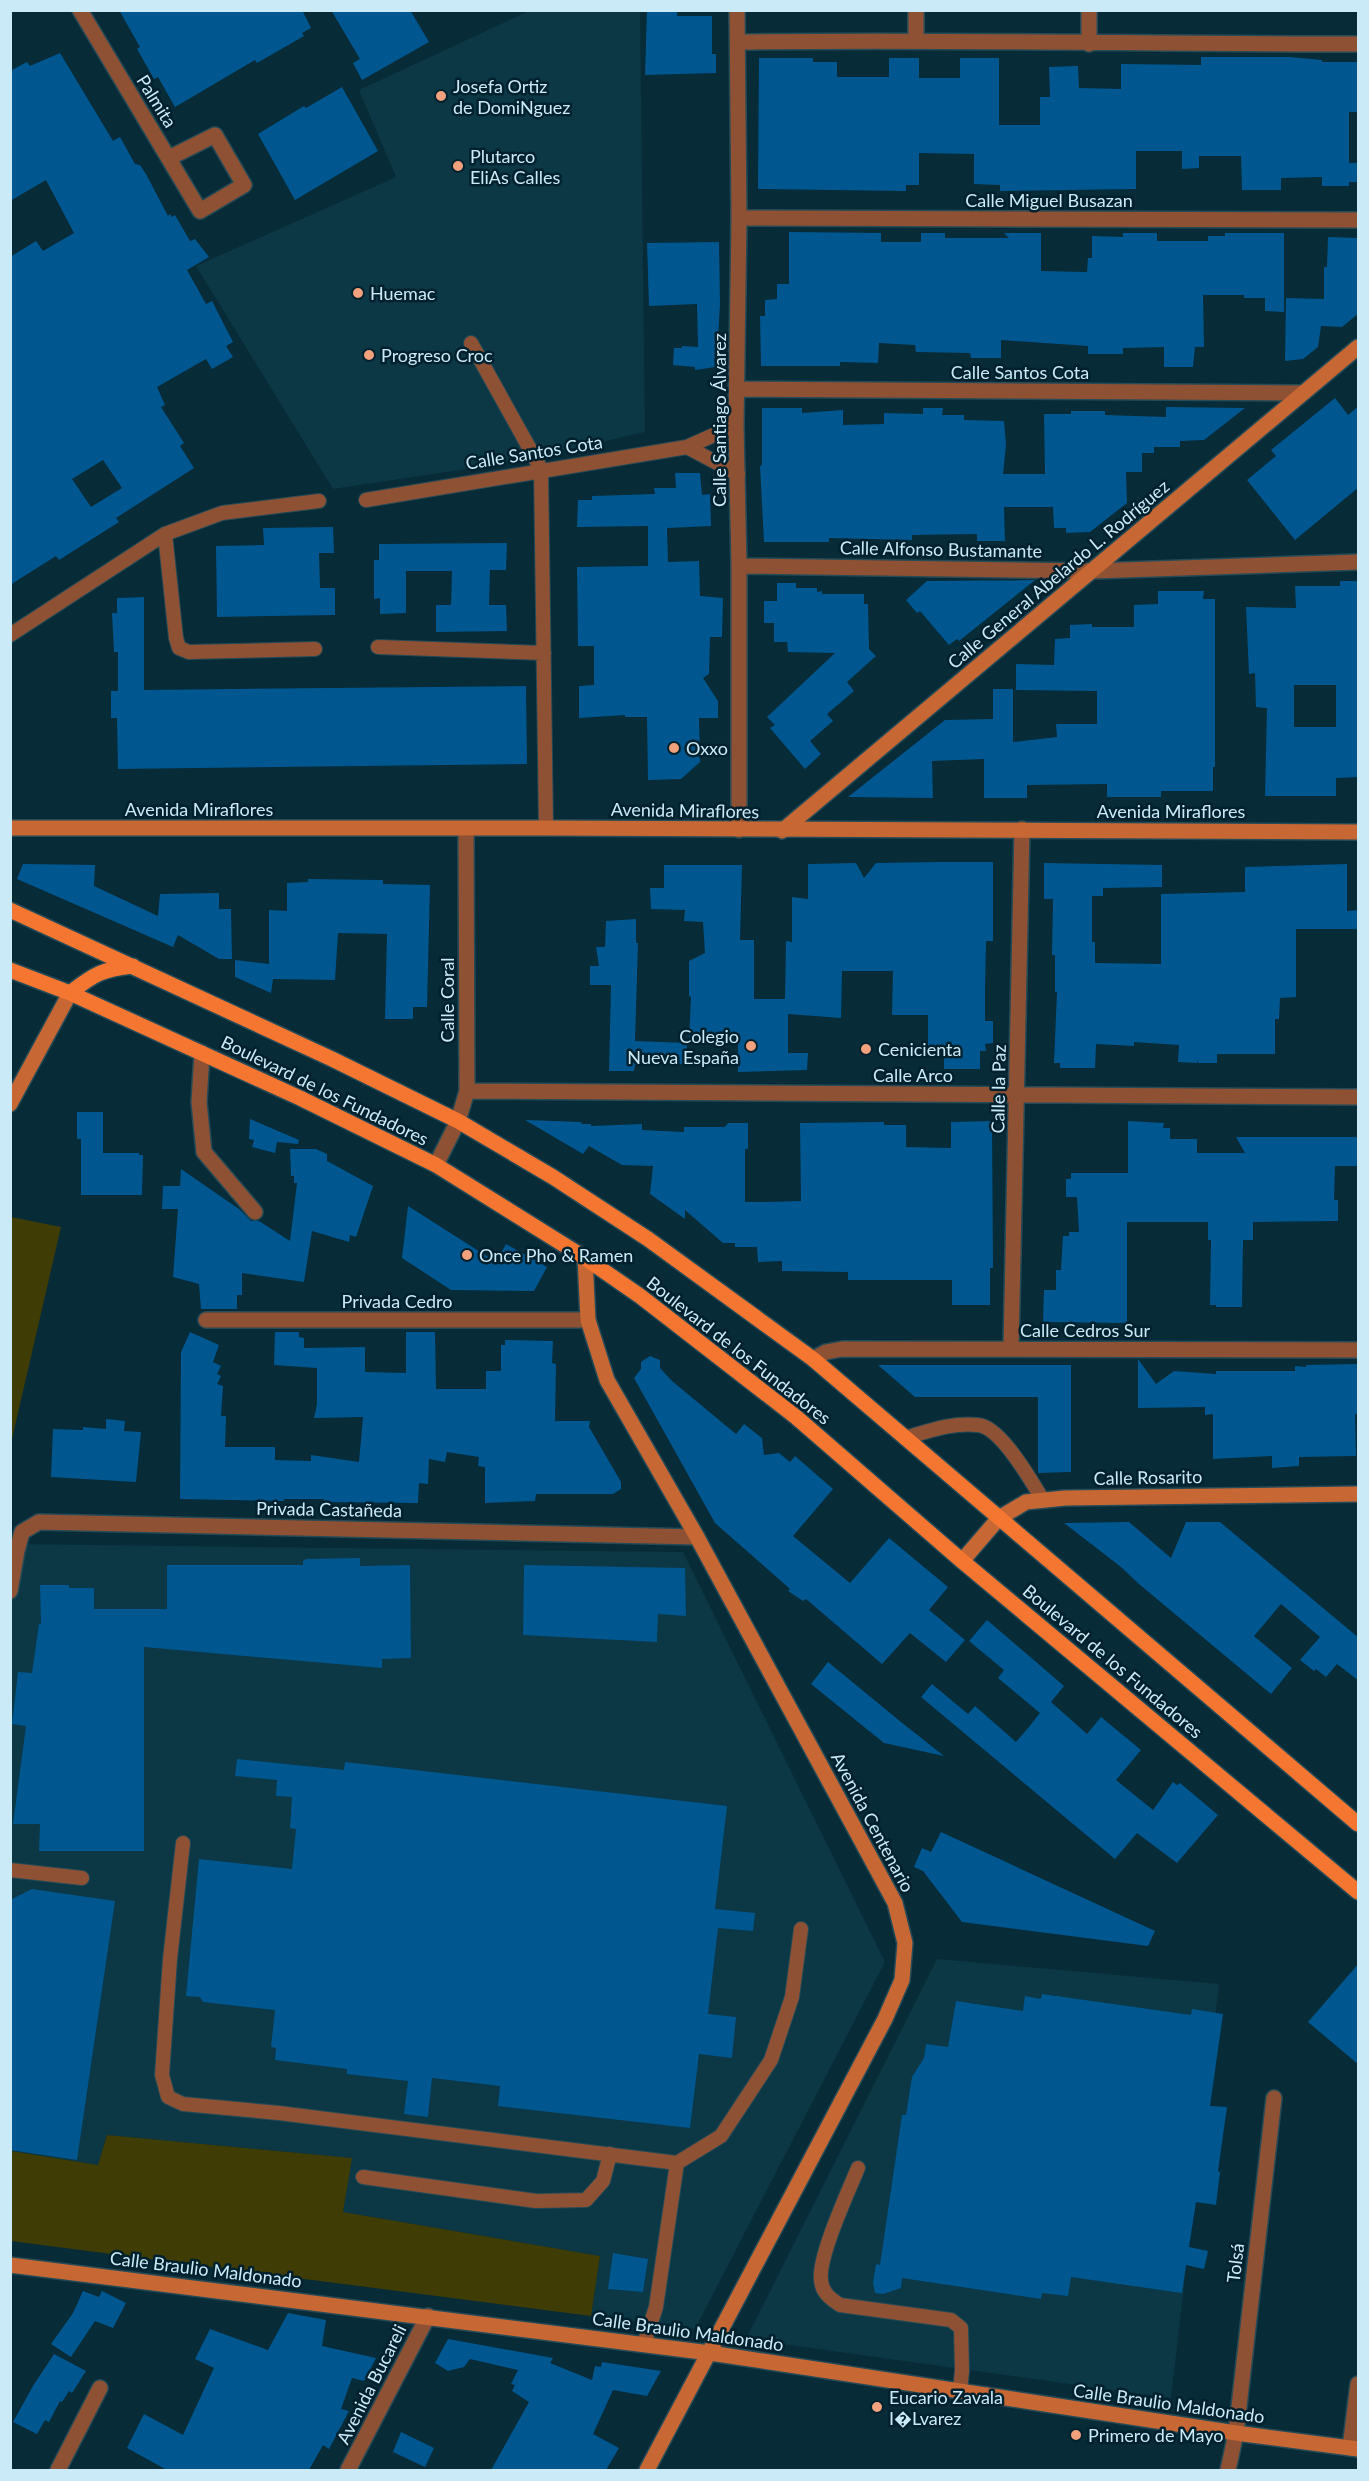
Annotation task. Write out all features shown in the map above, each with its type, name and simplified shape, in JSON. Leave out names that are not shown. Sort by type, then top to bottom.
[{"type":"main road","name":"Boulevard de los Fundadores","points":[[10,910],[322,1054],[458,1121],[553,1177],[648,1239],[813,1359],[1359,1824]]},
{"type":"main road","points":[[70,993],[89,978],[108,969],[133,966]]},
{"type":"main road","name":"Boulevard de los Fundadores","points":[[10,970],[70,993],[202,1053],[436,1165],[585,1258],[640,1296],[796,1417],[962,1561],[1359,1892]]},
{"type":"street","name":"Palmita","points":[[80,10],[200,211],[244,185],[215,135],[169,158]]},
{"type":"street","name":"Calle Santiago Álvarez","points":[[737,10],[740,218],[736,424],[739,566],[739,830]]},
{"type":"street","points":[[916,10],[916,40]]},
{"type":"street","points":[[1089,10],[1089,44]]},
{"type":"street","points":[[738,42],[916,40],[1089,44],[1359,44]]},
{"type":"street","name":"Calle Miguel Busazan","points":[[740,218],[1359,220]]},
{"type":"street","name":"Calle General Abelardo L. Rodríguez","points":[[782,831],[1359,347]]},
{"type":"street","name":"Calle Santos Cota","points":[[738,389],[1302,393]]},
{"type":"street","name":"Calle Alfonso Bustamante","points":[[739,566],[1093,571],[1359,562]]},
{"type":"street","name":"Avenida Miraflores","points":[[10,828],[1359,832]]},
{"type":"street","name":"Calle Coral","points":[[436,1165],[458,1121],[467,1091],[466,829]]},
{"type":"street","name":"Calle la Paz","points":[[1011,1349],[1022,830]]},
{"type":"street","points":[[10,1104],[70,993]]},
{"type":"street","points":[[202,1053],[199,1102],[204,1152],[255,1212]]},
{"type":"street","name":"Calle Arco","points":[[467,1091],[1359,1097]]},
{"type":"street","name":"Avenida Centenario","points":[[585,1258],[588,1320],[607,1380],[697,1537],[895,1903],[905,1943],[902,1980],[885,2019],[647,2470]]},
{"type":"street","name":"Privada Cedro","points":[[206,1320],[588,1320]]},
{"type":"street","name":"Calle Cedros Sur","points":[[813,1359],[826,1352],[842,1349],[1359,1350]]},
{"type":"street","name":"Calle Rosarito","points":[[962,1561],[999,1518],[1026,1502],[1065,1498],[1359,1494]]},
{"type":"street","name":"Privada Castañeda","points":[[10,1591],[22,1532],[39,1522],[697,1537]]},
{"type":"street","name":"Tolsá","points":[[1228,2470],[1236,2433],[1274,2098]]},
{"type":"street","name":"Calle Braulio Maldonado","points":[[10,2265],[644,2344],[1236,2433],[1354,2448]]},
{"type":"street","name":"Avenida Bucareli","points":[[348,2470],[428,2316]]},
{"type":"street","points":[[1354,2448],[1359,2384]]},
{"type":"street","points":[[58,2470],[99,2388]]},
{"type":"lane","points":[[471,343],[541,469],[546,828]]},
{"type":"lane","name":"Calle Santos Cota","points":[[366,500],[541,469],[687,447],[736,424]]},
{"type":"lane","points":[[687,447],[738,474]]},
{"type":"lane","points":[[10,635],[165,534],[222,513],[319,501]]},
{"type":"lane","points":[[165,534],[176,638],[180,648],[189,652],[315,649]]},
{"type":"lane","points":[[378,647],[544,653]]},
{"type":"lane","points":[[905,1438],[947,1425],[981,1425],[1004,1441],[1043,1500]]},
{"type":"lane","points":[[183,1843],[170,1959],[162,2075],[168,2097],[183,2104],[279,2113],[677,2163],[721,2136],[771,2060],[792,1997],[801,1929]]},
{"type":"lane","points":[[10,1870],[82,1878]]},
{"type":"lane","points":[[363,2177],[536,2201],[586,2200],[603,2181],[610,2154]]},
{"type":"lane","points":[[644,2344],[656,2307],[677,2163]]},
{"type":"lane","points":[[858,2168],[828,2243],[820,2280],[826,2295],[840,2305],[951,2320],[962,2328],[960,2391]]},
{"type":"shaded area","points":[[529,11],[640,11],[645,432],[513,462],[333,489],[196,266],[396,177],[359,90]]},
{"type":"shaded area","points":[[10,1217],[61,1227],[11,1443]]},
{"type":"shaded area","points":[[10,1544],[683,1552],[885,1962],[695,2329],[591,2316],[600,2256],[343,2212],[351,2158],[107,2135],[98,2165],[11,2151]]},
{"type":"shaded area","points":[[937,1959],[1219,1984],[1171,2398],[746,2339]]},
{"type":"shaded area","points":[[107,2135],[352,2158],[343,2212],[600,2256],[591,2316],[11,2241],[11,2151],[98,2165]]},
{"type":"building","points":[[119,10],[302,10],[311,28],[302,33],[304,36],[257,63],[255,60],[175,107],[158,77],[154,79],[137,49],[140,47]]},
{"type":"building","points":[[331,10],[410,10],[429,42],[362,80],[353,63],[360,59]]},
{"type":"building","points":[[647,10],[677,10],[677,16],[712,16],[712,54],[716,54],[716,73],[645,75]]},
{"type":"building","points":[[60,53],[113,141],[120,137],[135,164],[140,165],[146,174],[168,216],[175,215],[190,241],[195,239],[209,257],[187,270],[206,304],[212,301],[233,342],[226,346],[233,357],[212,369],[206,359],[157,387],[165,405],[161,407],[184,443],[180,446],[194,468],[116,518],[119,522],[59,560],[56,556],[10,585],[10,257],[36,241],[43,251],[74,233],[46,180],[10,201],[10,71],[27,62],[30,66]],"holes":[[[103,460],[122,488],[91,507],[72,479]]]},
{"type":"building","points":[[1201,57],[1290,57],[1322,60],[1322,62],[1359,62],[1359,112],[1349,112],[1349,163],[1359,163],[1359,182],[1349,182],[1349,186],[1322,186],[1322,177],[1281,178],[1281,190],[1242,190],[1241,156],[1199,156],[1199,168],[1182,169],[1182,151],[1136,151],[1136,189],[1000,191],[1000,185],[974,184],[974,154],[919,153],[919,185],[906,185],[906,191],[758,189],[759,58],[813,58],[813,62],[837,62],[837,77],[889,77],[889,58],[919,58],[919,78],[960,78],[960,58],[999,58],[999,125],[1040,125],[1040,97],[1050,97],[1049,67],[1078,66],[1079,88],[1121,89],[1121,64],[1201,65]]},
{"type":"building","points":[[342,87],[378,151],[295,200],[258,134],[304,106],[306,108]]},
{"type":"building","points":[[789,232],[881,233],[881,242],[921,242],[921,233],[945,233],[945,238],[1009,238],[1004,233],[1041,233],[1041,271],[1087,272],[1088,258],[1092,258],[1092,236],[1123,237],[1123,233],[1157,233],[1157,241],[1208,241],[1208,236],[1225,236],[1225,233],[1284,233],[1284,312],[1265,311],[1265,298],[1244,298],[1244,295],[1203,295],[1204,347],[1195,347],[1193,367],[1164,367],[1164,347],[1123,348],[1123,354],[1088,354],[1088,346],[1001,340],[1001,358],[971,358],[970,353],[916,352],[915,345],[879,343],[878,363],[840,362],[840,366],[761,366],[760,316],[765,316],[765,300],[777,299],[777,284],[789,284]]},
{"type":"building","points":[[1328,237],[1359,238],[1359,313],[1342,327],[1321,326],[1318,347],[1303,359],[1285,361],[1286,298],[1324,299],[1324,267],[1327,267]]},
{"type":"building","points":[[719,242],[720,303],[715,367],[695,370],[695,367],[673,365],[674,348],[698,347],[697,304],[649,306],[647,243]]},
{"type":"building","points":[[1335,398],[1348,415],[1359,406],[1359,487],[1295,540],[1247,480],[1276,456],[1271,450]]},
{"type":"building","points":[[1166,407],[1245,408],[1204,440],[1180,441],[1180,447],[1154,447],[1154,453],[1142,453],[1142,472],[1126,472],[1127,503],[1090,532],[1066,533],[1066,528],[1054,528],[1053,507],[1004,507],[1005,541],[977,541],[977,534],[912,535],[912,540],[829,538],[829,542],[764,542],[760,466],[762,465],[762,408],[802,408],[802,413],[843,410],[843,425],[884,424],[884,413],[923,414],[923,408],[943,408],[942,415],[964,415],[964,420],[1004,421],[1006,445],[1003,474],[1045,474],[1044,414],[1105,411],[1105,415],[1166,417]]},
{"type":"building","points":[[675,473],[700,473],[702,495],[710,494],[711,526],[667,528],[668,562],[699,561],[700,596],[723,598],[722,637],[710,637],[709,674],[703,678],[718,701],[718,718],[699,718],[700,762],[681,779],[648,780],[647,717],[625,717],[625,715],[579,718],[579,686],[594,685],[594,646],[578,646],[577,567],[648,566],[648,526],[577,527],[578,500],[592,500],[592,496],[655,494],[654,488],[676,488]]},
{"type":"building","points":[[333,527],[334,553],[319,553],[320,588],[335,588],[335,615],[217,617],[216,546],[264,545],[263,528]]},
{"type":"building","points":[[507,543],[506,570],[490,570],[489,605],[506,605],[507,631],[436,632],[436,605],[451,605],[452,571],[406,571],[406,613],[380,614],[380,598],[374,599],[374,560],[379,560],[379,544]]},
{"type":"building","points":[[1035,580],[959,641],[957,639],[949,645],[920,611],[917,613],[906,600],[927,581]]},
{"type":"building","points":[[1340,581],[1359,581],[1359,777],[1336,778],[1336,796],[1265,796],[1267,708],[1256,707],[1255,673],[1249,674],[1246,607],[1296,608],[1295,586],[1340,586]],"holes":[[[1294,685],[1336,685],[1336,727],[1294,727]]]},
{"type":"building","points":[[777,583],[796,583],[796,588],[817,588],[817,592],[822,591],[822,594],[864,594],[864,604],[868,604],[869,649],[876,656],[847,682],[854,691],[827,714],[833,721],[810,741],[821,754],[805,769],[770,728],[775,725],[767,717],[835,653],[788,652],[787,642],[774,642],[774,623],[764,623],[764,601],[777,601]]},
{"type":"building","points":[[1158,591],[1204,591],[1203,599],[1215,599],[1213,791],[1161,791],[1161,797],[1107,797],[1107,784],[1027,785],[1027,798],[984,798],[984,759],[932,761],[933,798],[848,797],[945,720],[993,719],[993,689],[1013,689],[1013,742],[1057,737],[1056,724],[1097,724],[1097,691],[1016,690],[1016,664],[1054,665],[1055,639],[1070,638],[1070,625],[1134,627],[1134,605],[1158,604]]},
{"type":"building","points":[[144,597],[144,690],[526,686],[527,764],[118,769],[117,718],[111,718],[111,691],[118,691],[118,652],[114,652],[112,613],[117,613],[117,598]]},
{"type":"building","points":[[993,862],[993,941],[986,941],[985,1021],[993,1021],[993,1043],[985,1044],[986,1051],[980,1051],[980,1069],[944,1069],[944,1057],[928,1057],[928,1015],[892,1015],[893,971],[842,971],[841,1018],[788,1014],[788,1053],[808,1053],[807,1070],[738,1072],[738,1041],[689,1040],[691,997],[689,996],[689,961],[705,953],[703,922],[684,921],[685,910],[651,909],[650,888],[664,888],[664,865],[742,865],[740,940],[754,940],[754,999],[785,999],[786,941],[792,942],[792,897],[808,899],[808,864],[856,863],[864,878],[876,863]]},
{"type":"building","points":[[1044,863],[1162,865],[1162,887],[1103,888],[1103,896],[1092,896],[1092,942],[1095,942],[1095,963],[1161,964],[1161,894],[1245,892],[1245,867],[1347,864],[1347,911],[1359,910],[1359,929],[1296,929],[1296,997],[1280,998],[1279,1019],[1275,1019],[1275,1054],[1217,1054],[1217,1063],[1198,1063],[1197,1059],[1197,1063],[1178,1062],[1179,1045],[1134,1042],[1134,1046],[1096,1044],[1095,1068],[1060,1068],[1060,1063],[1054,1063],[1057,992],[1055,992],[1055,955],[1052,955],[1053,899],[1044,899]]},
{"type":"building","points":[[23,864],[95,865],[94,886],[158,916],[160,894],[219,893],[219,909],[231,909],[232,959],[219,959],[178,935],[173,947],[17,879]]},
{"type":"building","points":[[308,879],[383,880],[383,884],[430,885],[427,1007],[413,1007],[413,1019],[385,1019],[387,934],[338,933],[335,980],[273,979],[271,993],[235,977],[235,960],[269,964],[269,910],[287,911],[287,883],[308,882]]},
{"type":"building","points":[[636,919],[636,943],[638,943],[635,1041],[687,1043],[687,1064],[635,1065],[634,1071],[609,1071],[611,985],[590,985],[590,966],[599,966],[596,947],[605,947],[606,921]]},
{"type":"building","points":[[77,1112],[103,1112],[103,1153],[143,1155],[142,1195],[81,1195],[81,1139],[77,1139]]},
{"type":"building","points":[[250,1119],[299,1140],[298,1144],[277,1142],[275,1153],[252,1147],[254,1140],[249,1139]]},
{"type":"building","points":[[525,1120],[581,1122],[591,1124],[591,1126],[642,1124],[642,1130],[684,1132],[684,1127],[725,1127],[728,1123],[748,1123],[748,1149],[745,1149],[745,1202],[801,1201],[800,1123],[884,1122],[884,1125],[906,1125],[906,1147],[951,1148],[951,1122],[992,1121],[993,1268],[990,1268],[990,1305],[952,1305],[952,1280],[848,1280],[848,1272],[782,1271],[782,1261],[758,1262],[757,1247],[735,1247],[735,1243],[723,1243],[685,1210],[685,1219],[650,1194],[653,1166],[622,1165],[589,1146],[583,1154]]},
{"type":"building","points":[[1128,1121],[1164,1123],[1163,1128],[1170,1128],[1170,1139],[1197,1139],[1197,1153],[1245,1153],[1236,1137],[1359,1137],[1359,1166],[1335,1166],[1334,1200],[1338,1200],[1338,1221],[1253,1222],[1253,1240],[1243,1240],[1242,1307],[1210,1305],[1211,1240],[1208,1240],[1208,1222],[1127,1222],[1127,1323],[1043,1322],[1044,1290],[1056,1290],[1056,1270],[1061,1270],[1063,1236],[1069,1236],[1069,1232],[1079,1232],[1077,1197],[1066,1197],[1066,1179],[1071,1179],[1071,1173],[1128,1173]]},
{"type":"building","points":[[290,1149],[316,1149],[327,1154],[327,1161],[373,1186],[356,1237],[350,1235],[349,1242],[312,1231],[304,1282],[242,1273],[242,1295],[237,1295],[237,1309],[201,1309],[199,1284],[173,1277],[178,1209],[162,1209],[163,1186],[180,1186],[181,1169],[239,1209],[251,1221],[259,1221],[290,1241],[297,1183],[294,1183],[294,1176],[291,1176]]},
{"type":"building","points":[[408,1206],[496,1262],[506,1244],[547,1267],[534,1291],[451,1290],[402,1258]]},
{"type":"building","points":[[190,1332],[219,1345],[213,1362],[221,1366],[217,1374],[221,1376],[217,1384],[223,1386],[221,1416],[226,1416],[225,1447],[275,1447],[275,1460],[311,1461],[311,1455],[359,1462],[363,1417],[314,1418],[317,1404],[317,1368],[274,1365],[275,1332],[299,1332],[299,1337],[304,1338],[304,1348],[365,1347],[365,1372],[406,1373],[406,1332],[435,1332],[436,1389],[486,1389],[486,1371],[501,1371],[501,1345],[505,1345],[505,1340],[553,1341],[552,1363],[556,1364],[555,1421],[590,1421],[589,1427],[621,1482],[621,1489],[613,1494],[536,1494],[535,1501],[485,1503],[485,1467],[478,1466],[479,1457],[447,1452],[445,1462],[429,1459],[428,1484],[419,1483],[418,1503],[324,1502],[324,1499],[284,1499],[284,1501],[180,1499],[181,1352]]},
{"type":"building","points":[[650,1356],[660,1360],[660,1368],[672,1381],[736,1434],[744,1424],[762,1438],[764,1455],[779,1453],[790,1462],[795,1456],[833,1489],[793,1536],[850,1583],[889,1538],[948,1587],[929,1610],[965,1640],[946,1662],[910,1633],[882,1664],[806,1599],[803,1601],[788,1591],[790,1589],[715,1523],[634,1378],[641,1369],[641,1362]]},
{"type":"building","points":[[1138,1359],[1156,1384],[1174,1371],[1216,1374],[1216,1371],[1295,1371],[1295,1366],[1359,1364],[1359,1415],[1355,1414],[1356,1456],[1299,1457],[1299,1466],[1272,1468],[1272,1456],[1213,1459],[1213,1414],[1205,1415],[1205,1407],[1138,1408]]},
{"type":"building","points":[[878,1365],[1071,1365],[1071,1472],[1038,1473],[1038,1397],[915,1397]]},
{"type":"building","points":[[106,1419],[125,1421],[124,1431],[141,1432],[136,1482],[51,1477],[53,1429],[83,1430],[83,1427],[106,1429]]},
{"type":"building","points":[[1129,1522],[1171,1558],[1186,1522],[1220,1522],[1359,1638],[1359,1681],[1337,1664],[1326,1677],[1300,1660],[1320,1637],[1281,1604],[1254,1636],[1292,1668],[1271,1694],[1121,1567],[1064,1523]]},
{"type":"building","points":[[360,1558],[360,1566],[410,1565],[411,1658],[382,1659],[382,1668],[144,1647],[144,1851],[39,1851],[40,1824],[13,1824],[26,1726],[12,1724],[18,1672],[32,1673],[39,1624],[41,1624],[40,1585],[94,1588],[94,1609],[167,1609],[167,1565],[303,1565],[306,1559]]},
{"type":"building","points":[[524,1565],[685,1568],[686,1616],[658,1614],[657,1642],[523,1635]]},
{"type":"building","points":[[987,1620],[1064,1686],[1051,1702],[1087,1734],[1101,1717],[1141,1750],[1116,1780],[1153,1810],[1173,1782],[1177,1785],[1180,1783],[1218,1815],[1177,1863],[1137,1833],[1115,1859],[921,1697],[932,1684],[968,1714],[975,1706],[1016,1742],[1028,1728],[1040,1713],[998,1678],[1004,1670],[969,1641]]},
{"type":"building","points":[[828,1662],[944,1756],[884,1743],[811,1684]]},
{"type":"building","points":[[237,1759],[344,1770],[345,1762],[727,1806],[715,1909],[755,1913],[753,1931],[718,1928],[708,2014],[736,2017],[732,2058],[699,2054],[690,2128],[498,2106],[500,2086],[432,2078],[428,2117],[404,2114],[408,2081],[347,2074],[347,2069],[275,2060],[276,2048],[271,2047],[275,2010],[203,2002],[200,1997],[186,1996],[199,1859],[292,1869],[296,1829],[290,1828],[292,1797],[276,1796],[277,1780],[235,1776]]},
{"type":"building","points":[[941,1832],[1155,1931],[1148,1946],[962,1922],[923,1871],[914,1867],[922,1848],[931,1852]]},
{"type":"building","points":[[32,1889],[115,1901],[77,2160],[10,2150],[10,1900]]},
{"type":"building","points":[[1359,1963],[1359,2065],[1308,2022]]},
{"type":"building","points":[[1042,1994],[1191,2015],[1192,2009],[1223,2014],[1210,2106],[1227,2107],[1218,2171],[1220,2172],[1216,2205],[1196,2202],[1189,2247],[1208,2251],[1204,2269],[1186,2265],[1182,2293],[1071,2277],[1068,2296],[1042,2293],[1041,2299],[902,2278],[901,2288],[883,2294],[875,2293],[873,2283],[876,2264],[880,2265],[902,2115],[906,2115],[912,2077],[924,2058],[926,2044],[948,2047],[956,2001],[1023,2011],[1025,1996],[1041,1999]]},
{"type":"building","points":[[613,2253],[648,2259],[643,2292],[608,2289]]},
{"type":"building","points":[[83,2291],[99,2297],[102,2291],[126,2303],[113,2328],[95,2321],[71,2357],[51,2344],[73,2313]]},
{"type":"building","points":[[288,2313],[326,2320],[322,2346],[376,2358],[364,2381],[352,2378],[341,2409],[349,2411],[329,2449],[323,2445],[309,2470],[167,2470],[127,2448],[144,2414],[183,2435],[214,2368],[195,2359],[210,2329],[268,2350]]},
{"type":"building","points":[[448,2339],[553,2358],[550,2363],[592,2380],[595,2366],[601,2367],[602,2362],[661,2371],[647,2396],[613,2390],[593,2434],[619,2448],[606,2470],[491,2470],[529,2402],[512,2391],[515,2385],[511,2384],[518,2370],[470,2359],[464,2367],[448,2371],[435,2363]]},
{"type":"building","points":[[54,2354],[86,2371],[72,2393],[69,2391],[62,2402],[60,2401],[49,2422],[45,2420],[37,2434],[13,2422]]},
{"type":"building","points":[[401,2432],[434,2448],[425,2467],[393,2452]]},
{"type":"place","name":"Josefa Ortiz de DomiNguez","points":[[441,96]]},
{"type":"place","name":"Plutarco EliAs Calles","points":[[458,166]]},
{"type":"place","name":"Huemac","points":[[358,293]]},
{"type":"place","name":"Progreso Croc","points":[[369,355]]},
{"type":"place","name":"Oxxo","points":[[674,748]]},
{"type":"place","name":"Colegio Nueva España","points":[[751,1046]]},
{"type":"place","name":"Cenicienta","points":[[866,1049]]},
{"type":"place","name":"Once Pho & Ramen","points":[[467,1255]]},
{"type":"place","name":"Eucario Zavala I�Lvarez","points":[[877,2407]]},
{"type":"place","name":"Primero de Mayo","points":[[1076,2435]]}]
